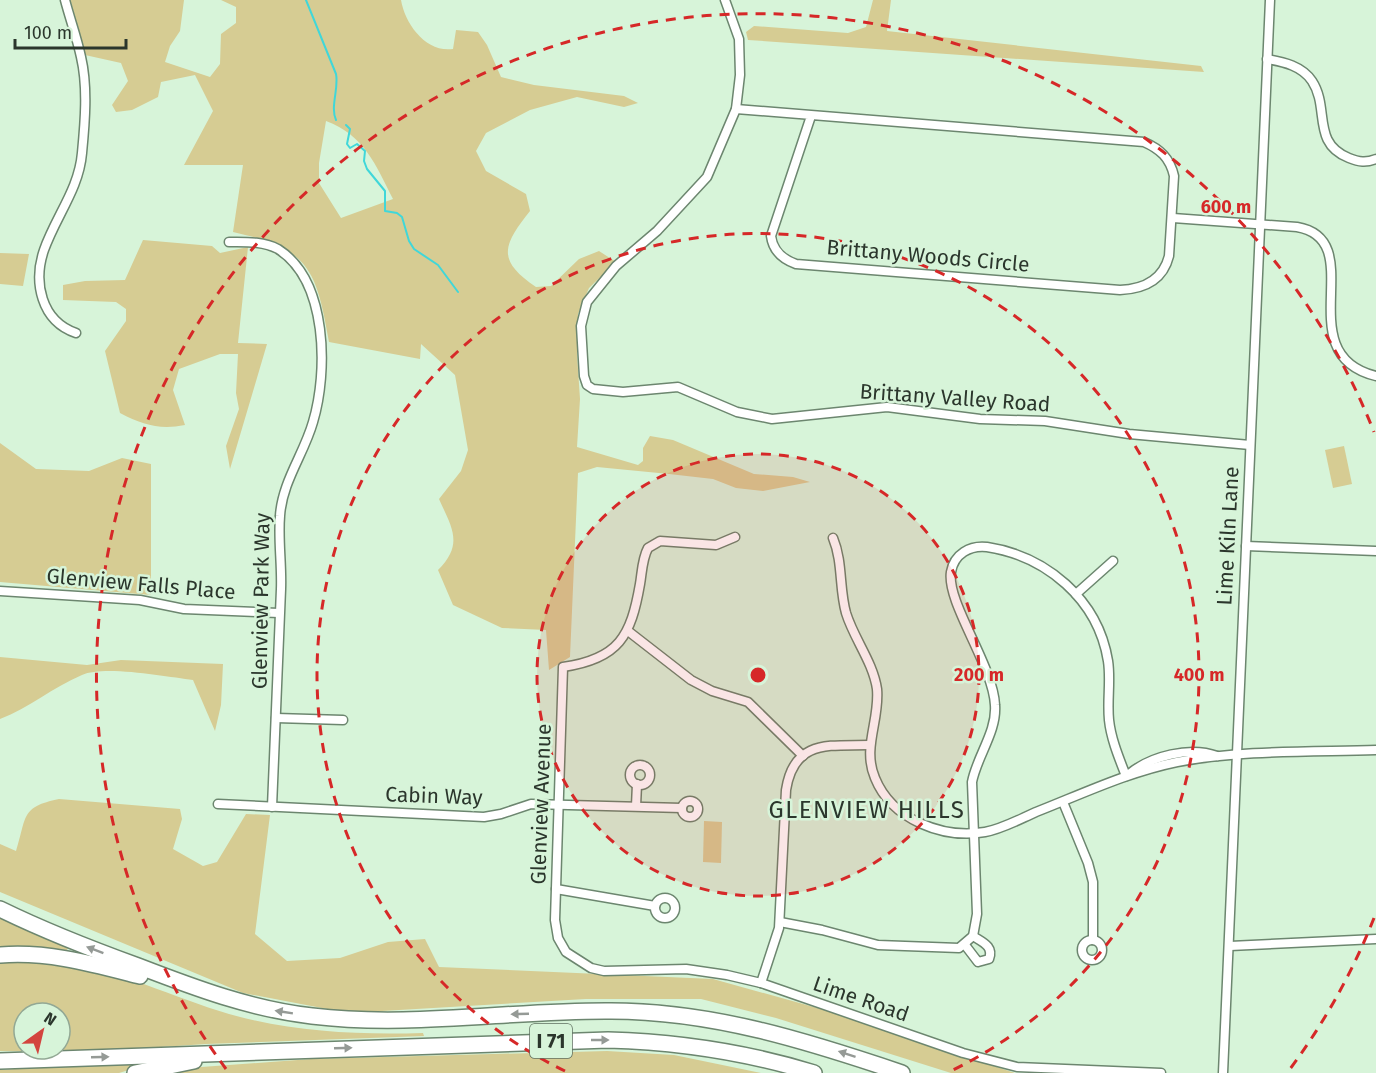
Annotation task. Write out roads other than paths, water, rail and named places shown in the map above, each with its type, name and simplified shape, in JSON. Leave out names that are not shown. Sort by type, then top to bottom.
[{"type":"highway","name":"I 71","points":[[0,909],[63,938],[249,1006],[315,1017],[359,1019],[610,1011],[662,1013],[758,1029],[902,1073]]},
{"type":"highway","points":[[0,955],[23,954],[69,958],[148,978],[237,1007],[249,1006]]},
{"type":"highway","name":"I 71","points":[[0,1061],[570,1040],[639,1041],[726,1051],[814,1073]]},
{"type":"highway","points":[[135,1073],[182,1063],[284,1050]]},
{"type":"street","points":[[65,0],[84,72],[83,145],[76,182],[44,250],[40,275],[42,298],[47,312],[64,328],[76,333]]},
{"type":"street","points":[[725,0],[739,39],[740,75],[736,109]]},
{"type":"street","name":"Lime Kiln Lane","points":[[1223,1073],[1270,0]]},
{"type":"street","points":[[1267,59],[1296,67],[1313,81],[1317,90],[1326,137],[1332,149],[1360,162],[1376,159]]},
{"type":"street","name":"Brittany Woods Circle","points":[[736,109],[1144,142],[1158,149],[1170,163],[1175,181],[1173,218],[1166,266],[1154,281],[1134,289],[796,264],[778,254],[771,236],[811,116]]},
{"type":"street","name":"Brittany Valley Road","points":[[736,109],[707,177],[664,224],[616,266],[587,302],[582,321],[582,337],[584,376],[591,388],[623,392],[678,387],[737,412],[772,419],[791,419],[846,410],[887,407],[980,419],[1045,421],[1129,434],[1250,445]]},
{"type":"street","points":[[1173,218],[1303,228],[1324,242],[1331,260],[1330,326],[1335,345],[1353,367],[1376,376]]},
{"type":"street","name":"Glenview Park Way","points":[[229,242],[257,242],[276,248],[292,261],[311,293],[320,328],[319,399],[313,423],[288,482],[280,513],[272,807]]},
{"type":"street","points":[[735,537],[716,544],[660,541],[652,546],[645,554],[634,613],[628,631],[690,680],[712,691],[748,702],[802,756]]},
{"type":"street","points":[[833,538],[839,554],[846,612],[876,685],[876,716],[869,745],[875,778],[881,790],[900,810],[940,830],[974,833],[994,829],[1157,764],[1205,752],[1218,756],[1237,756],[1376,750]]},
{"type":"street","points":[[780,922],[896,947],[948,949],[969,941],[976,926],[972,782],[977,763],[991,730],[995,705],[988,675],[951,587],[952,566],[960,554],[981,546],[1018,554],[1050,570],[1076,594],[1096,624],[1103,642],[1109,672],[1109,719],[1115,748],[1126,776]]},
{"type":"street","points":[[1246,546],[1376,551]]},
{"type":"street","points":[[1076,594],[1113,561]]},
{"type":"street","name":"Glenview Falls Place","points":[[0,591],[140,600],[184,609],[279,613]]},
{"type":"street","name":"Glenview Avenue","points":[[560,942],[555,920],[563,668],[591,662],[605,655],[622,640],[628,631]]},
{"type":"street","points":[[276,718],[343,720]]},
{"type":"street","points":[[761,983],[780,922],[786,790],[792,770],[802,756],[826,745],[869,745]]},
{"type":"street","points":[[636,806],[637,784]]},
{"type":"street","points":[[1063,802],[1088,863],[1093,882],[1093,940]]},
{"type":"street","name":"Cabin Way","points":[[218,804],[484,817],[531,804],[682,808]]},
{"type":"street","points":[[556,889],[655,906]]},
{"type":"street","points":[[1230,946],[1376,939]]},
{"type":"street","name":"Lime Road","points":[[560,942],[573,959],[591,968],[604,971],[686,969],[761,983],[990,1061],[1041,1069],[1161,1073]]},
{"type":"waterway","points":[[306,0],[336,74],[334,109],[336,120]]},
{"type":"waterway","points":[[346,125],[350,129],[347,144],[350,148],[357,144],[365,151],[364,161],[367,169],[385,191],[385,211],[397,213],[402,217],[409,241],[414,249],[438,265],[458,292]]},
{"type":"district","name":"GLENVIEW HILLS","points":[[867,810]]}]
